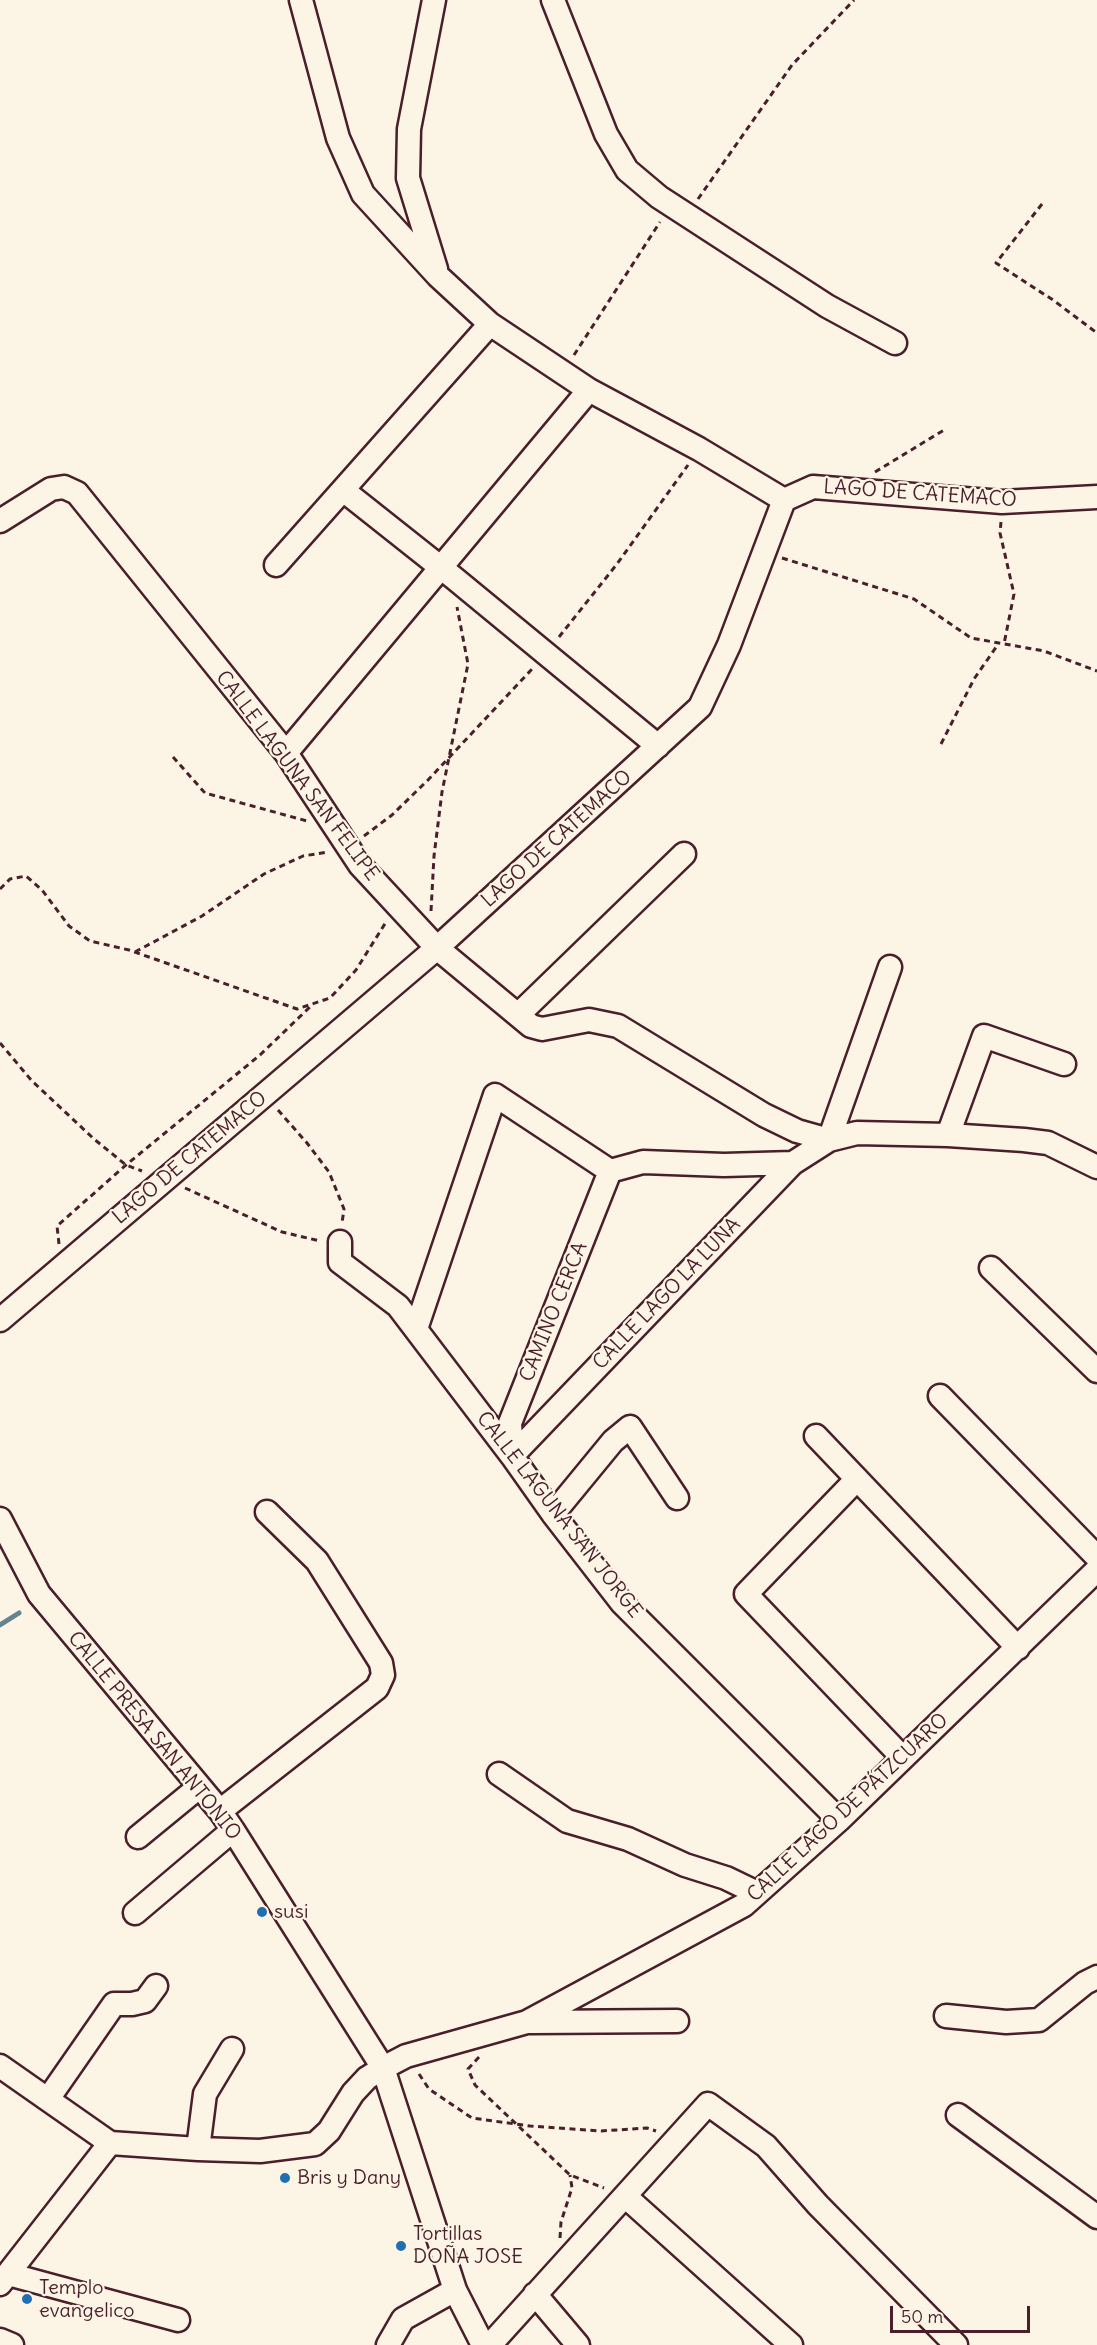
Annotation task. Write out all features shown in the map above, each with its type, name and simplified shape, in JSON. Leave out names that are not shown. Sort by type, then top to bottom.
[{"type":"street","points":[[301,0],[338,138],[363,194],[438,276],[490,324],[589,390],[699,449],[784,500]]},
{"type":"street","points":[[434,0],[409,129],[408,178],[438,276]]},
{"type":"street","points":[[552,0],[606,134],[627,170],[679,210],[827,306],[895,343]]},
{"type":"street","points":[[276,565],[490,324]]},
{"type":"street","points":[[286,753],[447,573],[589,390]]},
{"type":"street","name":"CALLE LAGUNA SAN FELIPE","points":[[0,521],[51,489],[64,487],[77,493],[286,753],[360,865],[434,944],[531,1026],[542,1029],[590,1020],[618,1026],[764,1115],[797,1131],[829,1140],[856,1133],[948,1135],[1048,1143],[1097,1167]]},
{"type":"street","name":"LAGO DE CATEMACO","points":[[0,1320],[434,944],[700,707],[729,645],[784,500],[813,487],[1002,502],[1097,497]]},
{"type":"street","points":[[343,490],[658,746]]},
{"type":"street","points":[[518,1015],[684,854]]},
{"type":"street","points":[[829,1140],[890,967]]},
{"type":"street","points":[[948,1135],[984,1036],[1064,1064]]},
{"type":"street","points":[[416,1329],[495,1095],[610,1171],[643,1162],[724,1165],[793,1163]]},
{"type":"street","name":"CALLE LAGO LA LUNA","points":[[512,1456],[793,1163],[829,1140]]},
{"type":"street","name":"CAMINO CERCA","points":[[512,1456],[510,1423],[610,1171]]},
{"type":"street","name":"CALLE LAGUNA SAN JORGE","points":[[340,1242],[340,1262],[398,1306],[622,1603],[839,1820]]},
{"type":"street","points":[[991,1268],[1097,1371]]},
{"type":"street","points":[[940,1396],[1097,1557]]},
{"type":"street","points":[[553,1514],[613,1441],[630,1427],[677,1498]]},
{"type":"street","points":[[816,1436],[1018,1648]]},
{"type":"street","points":[[857,1479],[746,1594],[903,1758]]},
{"type":"street","points":[[220,1811],[377,1688],[383,1675],[381,1663],[317,1561],[267,1512]]},
{"type":"street","name":"CALLE PRESA SAN ANTONIO","points":[[0,1519],[39,1594],[220,1811],[383,2068],[455,2290],[483,2345]]},
{"type":"street","name":"CALLE LAGO DE PÁTZCUARO","points":[[110,2142],[260,2151],[315,2144],[329,2131],[353,2093],[367,2078],[383,2068],[406,2056],[527,2022],[744,1905],[839,1820],[1097,1570]]},
{"type":"street","points":[[499,1774],[567,1821],[628,1839],[685,1864],[726,1878],[757,1893]]},
{"type":"street","points":[[138,1837],[200,1787]]},
{"type":"street","points":[[135,1913],[233,1830]]},
{"type":"street","points":[[946,2016],[1006,2022],[1039,2020],[1085,1983],[1097,1977]]},
{"type":"street","points":[[48,2099],[114,2004],[145,2001],[156,1986]]},
{"type":"street","points":[[527,2022],[677,2021]]},
{"type":"street","points":[[198,2149],[205,2094],[231,2049]]},
{"type":"street","points":[[0,2066],[110,2142],[4,2279],[178,2320]]},
{"type":"street","points":[[490,2345],[708,2104],[766,2146],[818,2205],[957,2345]]},
{"type":"street","points":[[958,2115],[1097,2217]]},
{"type":"street","points":[[625,2196],[791,2345]]},
{"type":"street","points":[[388,2345],[403,2319],[455,2290]]},
{"type":"street","points":[[535,2294],[578,2345]]},
{"type":"street","points":[[0,2340],[12,2345]]},
{"type":"path","points":[[563,372],[679,210],[792,65],[854,0]]},
{"type":"path","points":[[1042,204],[996,263],[1053,300],[1097,333]]},
{"type":"path","points":[[874,472],[944,430]]},
{"type":"path","points":[[1002,502],[1000,533],[1014,594],[1004,644]]},
{"type":"path","points":[[763,552],[914,600],[971,638],[1044,651],[1097,671]]},
{"type":"path","points":[[434,944],[434,856],[448,756],[468,664],[447,573]]},
{"type":"path","points":[[941,744],[974,679],[999,643]]},
{"type":"path","points":[[173,757],[206,793],[309,822],[333,824]]},
{"type":"path","points":[[135,952],[202,916],[264,874],[303,856],[348,847]]},
{"type":"path","points":[[0,889],[10,879],[26,876],[42,890],[69,926],[90,941],[135,952],[297,1009],[330,998],[356,970],[396,903]]},
{"type":"path","points":[[62,1267],[57,1226],[126,1165],[260,1055],[315,1003]]},
{"type":"path","points":[[480,2055],[468,2069],[475,2085],[570,2175],[625,2196]]},
{"type":"path","points":[[406,2056],[429,2089],[472,2118],[519,2125],[601,2131],[647,2128],[678,2136]]},
{"type":"path","points":[[557,2269],[561,2222],[572,2188],[570,2175]]},
{"type":"waterway","name":"LAGO DE CATEMACO","points":[[0,1625],[19,1613]]},
{"type":"place","name":"susi","points":[[262,1912]]},
{"type":"place","name":"Bris y Dany","points":[[285,2178]]},
{"type":"place","name":"Tortillas DOÑA JOSE","points":[[401,2246]]},
{"type":"place","name":"Templo evangelico","points":[[27,2299]]}]
